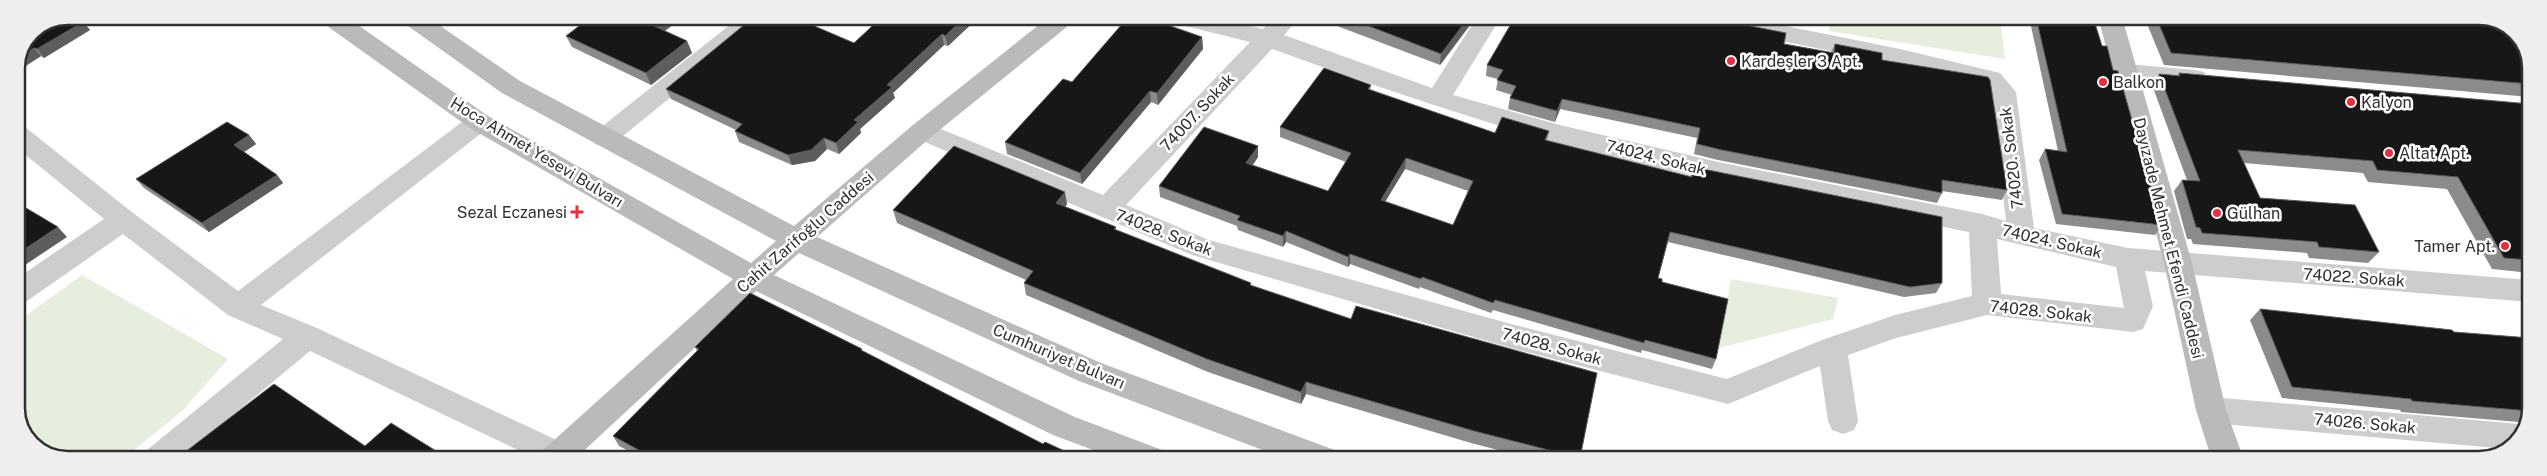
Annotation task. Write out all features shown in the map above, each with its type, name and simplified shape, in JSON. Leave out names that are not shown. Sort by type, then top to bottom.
[{"type":"main road","name":"Hoca Ahmet Yesevi Bulvarı","points":[[341,25],[479,122],[753,277]]},
{"type":"main road","points":[[421,25],[511,87],[796,240]]},
{"type":"main road","name":"Cahit Zarifoğlu Caddesi","points":[[567,451],[753,277],[922,131],[1055,25]]},
{"type":"main road","name":"Dayızade Mehmet Efendi Caddesi","points":[[2112,25],[2127,72],[2178,263],[2211,410],[2225,451]]},
{"type":"main road","name":"Cumhuriyet Bulvarı","points":[[796,240],[1090,372],[1302,451]]},
{"type":"main road","points":[[753,277],[1064,426],[1128,451]]},
{"type":"street","points":[[604,138],[746,25]]},
{"type":"street","name":"74024. Sokak","points":[[1211,25],[1267,38],[1438,98],[1560,134],[1718,172],[1982,224],[2021,236],[2128,259],[2178,263]]},
{"type":"street","name":"74007. Sokak","points":[[1106,209],[1280,25]]},
{"type":"street","points":[[1438,98],[1483,25]]},
{"type":"street","name":"74020. Sokak","points":[[1782,25],[1812,28],[1900,57],[1991,79],[2003,92],[2021,236]]},
{"type":"street","points":[[2127,72],[2215,80]]},
{"type":"street","points":[[238,307],[479,122]]},
{"type":"street","name":"74028. Sokak","points":[[922,131],[1202,248],[1511,336],[1728,392],[1832,348],[1895,326],[1988,304],[2133,321],[2139,306],[2128,259]]},
{"type":"street","points":[[25,140],[123,220],[238,307],[307,336],[545,451]]},
{"type":"street","points":[[25,287],[123,220]]},
{"type":"street","points":[[1982,224],[1988,304]]},
{"type":"street","name":"74022. Sokak","points":[[2178,263],[2522,290]]},
{"type":"street","points":[[168,451],[307,336]]},
{"type":"street","points":[[1832,348],[1843,420]]},
{"type":"street","name":"74026. Sokak","points":[[2211,410],[2511,436]]},
{"type":"green space","points":[[1829,25],[2001,25],[2005,59],[1829,31]]},
{"type":"green space","points":[[82,275],[228,359],[182,411],[133,451],[62,451],[42,442],[28,425],[25,411],[25,316]]},
{"type":"green space","points":[[1731,279],[1838,298],[1833,319],[1719,348]]},
{"type":"building","points":[[78,25],[37,49],[34,48],[28,52],[37,37],[51,28]]},
{"type":"building","points":[[580,25],[652,25],[687,41],[646,73],[566,36]]},
{"type":"building","points":[[744,25],[812,25],[854,43],[873,25],[957,25],[945,36],[942,34],[887,85],[892,87],[854,120],[858,122],[836,143],[824,138],[811,150],[788,155],[735,131],[742,124],[666,89]]},
{"type":"building","points":[[1121,25],[1168,25],[1202,37],[1157,93],[1150,91],[1080,173],[1005,142],[1063,79],[1072,82]]},
{"type":"building","points":[[1366,25],[1463,25],[1441,54]]},
{"type":"building","points":[[1510,25],[1746,25],[1786,33],[1784,44],[1834,53],[1835,44],[1882,53],[1882,60],[1988,77],[2007,190],[1942,180],[1942,193],[1697,144],[1700,128],[1562,99],[1557,111],[1510,98],[1516,86],[1497,80],[1503,70],[1487,65]]},
{"type":"building","points":[[2038,25],[2095,25],[2102,46],[2107,46],[2113,70],[2118,71],[2162,225],[2062,214],[2045,149],[2067,152]]},
{"type":"building","points":[[2159,25],[2485,25],[2501,31],[2515,44],[2521,59],[2522,83],[2171,53]]},
{"type":"building","points":[[1324,68],[1371,85],[1368,89],[1495,133],[1502,117],[1549,131],[1545,140],[1692,177],[1693,167],[1942,217],[1942,283],[1910,287],[1670,232],[1658,278],[1662,279],[1662,282],[1728,299],[1716,359],[1645,340],[1644,343],[1495,300],[1493,303],[1422,277],[1421,279],[1350,254],[1348,257],[1286,231],[1283,236],[1237,220],[1240,216],[1159,186],[1204,127],[1258,146],[1246,163],[1328,191],[1351,153],[1280,127]],"holes":[[[1406,158],[1473,181],[1453,225],[1381,200]]]},
{"type":"building","points":[[2179,73],[2522,103],[2522,259],[2504,258],[2458,177],[2377,170],[2373,161],[2238,150],[2260,198],[2355,205],[2379,252],[2319,247],[2317,242],[2202,233],[2200,228],[2196,227],[2182,180],[2200,181],[2159,74],[2180,76]]},
{"type":"building","points":[[227,122],[249,135],[234,145],[277,175],[202,223],[136,179]]},
{"type":"building","points":[[954,146],[1065,192],[1056,203],[1116,227],[1114,229],[1251,283],[1250,285],[1351,319],[1356,306],[1597,373],[1581,451],[1553,451],[1474,431],[1306,382],[1301,392],[1207,359],[1024,283],[1033,271],[893,210]]},
{"type":"building","points":[[25,207],[58,227],[25,249]]},
{"type":"building","points":[[750,293],[862,349],[1043,444],[1045,442],[1065,451],[640,451],[613,436],[699,349],[695,347]]},
{"type":"building","points":[[2260,309],[2452,330],[2454,332],[2522,337],[2522,410],[2412,401],[2411,399],[2292,387]]},
{"type":"building","points":[[274,384],[365,446],[391,423],[436,451],[186,451]]},
{"type":"place","name":"Kardeşler 3 Apt.","points":[[1731,61]]},
{"type":"place","name":"Balkon","points":[[2103,82]]},
{"type":"place","name":"Kalyon","points":[[2351,102]]},
{"type":"place","name":"Altat Apt.","points":[[2389,153]]},
{"type":"place","name":"Sezal Eczanesi","points":[[577,212]]},
{"type":"place","name":"Gülhan","points":[[2217,213]]},
{"type":"place","name":"Tamer Apt.","points":[[2505,246]]}]
